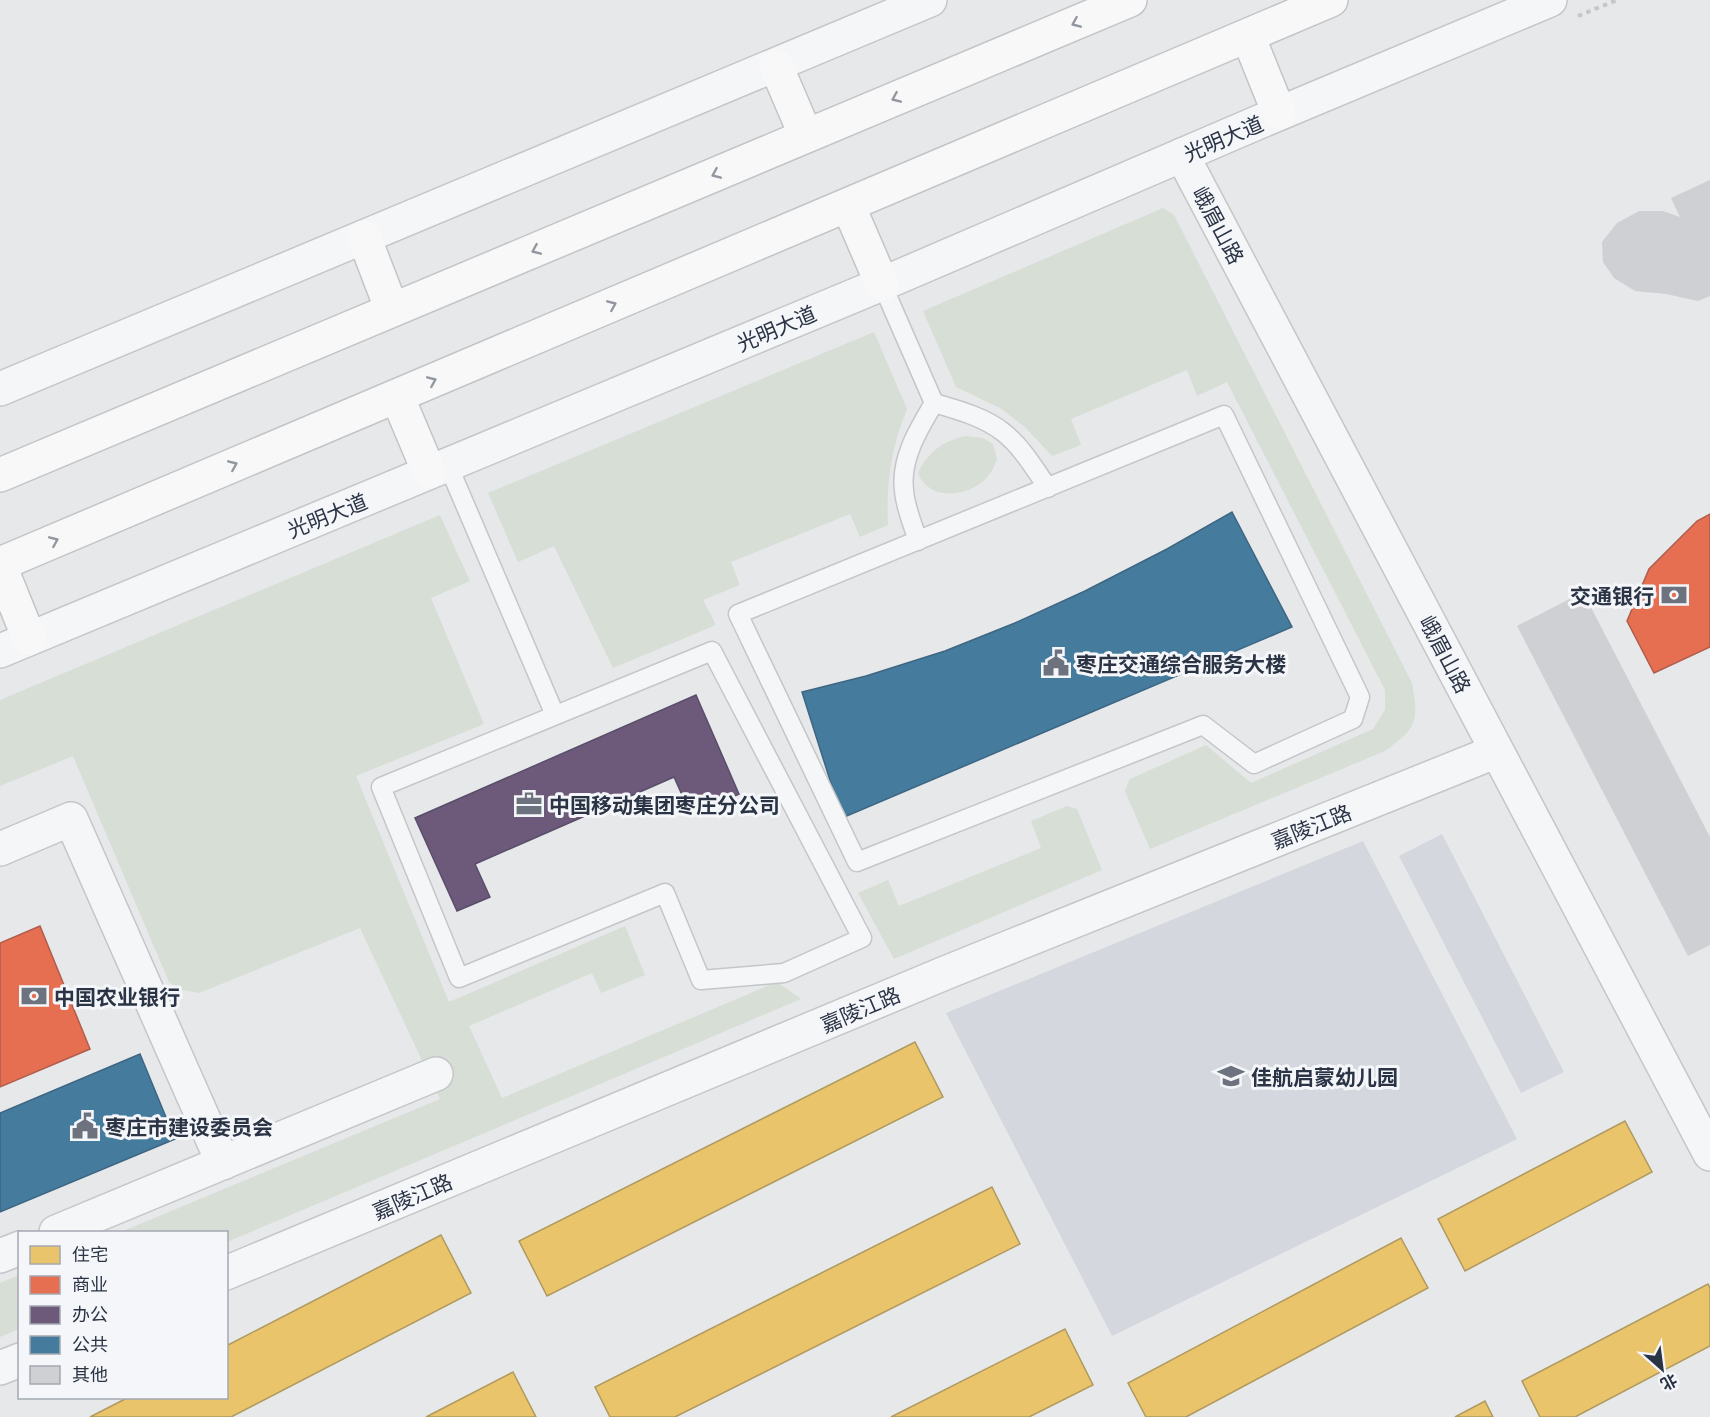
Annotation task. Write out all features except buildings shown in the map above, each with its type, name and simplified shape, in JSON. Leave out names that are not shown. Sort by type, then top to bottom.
[{"type":"main road","points":[[0,475],[1130,0]]},
{"type":"main road","points":[[14,644],[0,565],[1331,0]]},
{"type":"main road","points":[[1248,36],[1279,113]]},
{"type":"main road","points":[[776,66],[806,136]]},
{"type":"main road","points":[[849,205],[882,284]]},
{"type":"main road","points":[[364,237],[392,310]]},
{"type":"main road","points":[[397,396],[439,469]]},
{"type":"street","points":[[0,389],[930,0]]},
{"type":"street","name":"光明大道","points":[[14,644],[882,284],[1279,113],[1550,0]]},
{"type":"street","name":"峨眉山路","points":[[1182,155],[1710,1154]]},
{"type":"street","name":"嘉陵江路","points":[[228,1272],[945,973],[1497,752]]},
{"type":"street","points":[[0,849],[71,819],[223,1163]]},
{"type":"street","points":[[61,1231],[436,1074]]},
{"type":"street","points":[[0,1256],[18,1249]]},
{"type":"street","points":[[0,1368],[18,1361]]},
{"type":"lane","points":[[882,284],[934,403]]},
{"type":"lane","points":[[934,403],[970,413],[1003,432],[1024,453],[1048,488]]},
{"type":"lane","points":[[918,541],[903,490],[905,468],[915,434],[934,403]]},
{"type":"lane","points":[[1224,415],[1360,697],[1353,719],[1254,764],[1203,725],[857,862],[738,614],[1048,488],[1224,415]]},
{"type":"lane","points":[[439,469],[555,715]]},
{"type":"lane","points":[[712,651],[862,938],[784,973],[701,980],[665,893],[459,978],[381,787],[555,715],[712,651]]},
{"type":"shaded area","points":[[1163,208],[1174,215],[1412,683],[1415,716],[1404,736],[1385,751],[1150,849],[1125,791],[1130,779],[1206,745],[1251,783],[1373,729],[1385,710],[1385,690],[1227,382],[1197,396],[1187,370],[1071,419],[1081,445],[1052,456],[1025,427],[1000,408],[956,387],[923,311]]},
{"type":"shaded area","points":[[874,332],[907,409],[891,466],[888,525],[860,537],[850,514],[731,562],[740,585],[703,600],[716,625],[613,668],[554,546],[518,562],[488,493]]},
{"type":"shaded area","points":[[966,436],[983,438],[993,444],[997,459],[984,480],[975,487],[953,494],[942,493],[924,483],[918,473],[932,453],[950,441]]},
{"type":"shaded area","points":[[440,515],[470,581],[431,598],[484,724],[356,776],[449,1002],[625,926],[645,975],[601,993],[592,973],[469,1026],[502,1098],[777,982],[801,999],[228,1242],[228,1231],[123,1231],[440,1099],[360,928],[199,993],[177,989],[169,982],[73,756],[0,786],[0,700]]},
{"type":"shaded area","points":[[1067,806],[1077,809],[1102,870],[894,959],[858,893],[888,880],[899,906],[1041,848],[1031,821]]},
{"type":"shaded area","points":[[1442,834],[1564,1072],[1521,1093],[1399,856]]},
{"type":"shaded area","name":"佳航启蒙幼儿园","points":[[1363,841],[1517,1139],[1112,1336],[946,1013]]},
{"type":"shaded area","points":[[18,1275],[18,1329],[0,1337],[0,1283]]},
{"type":"place","name":"交通银行","points":[[1674,595]]},
{"type":"place","name":"枣庄交通综合服务大楼","points":[[1056,663]]},
{"type":"place","name":"中国移动集团枣庄分公司","points":[[529,804]]},
{"type":"place","name":"中国农业银行","points":[[34,996]]},
{"type":"place","name":"佳航启蒙幼儿园","points":[[1231,1076]]},
{"type":"place","name":"枣庄市建设委员会","points":[[85,1126]]}]
